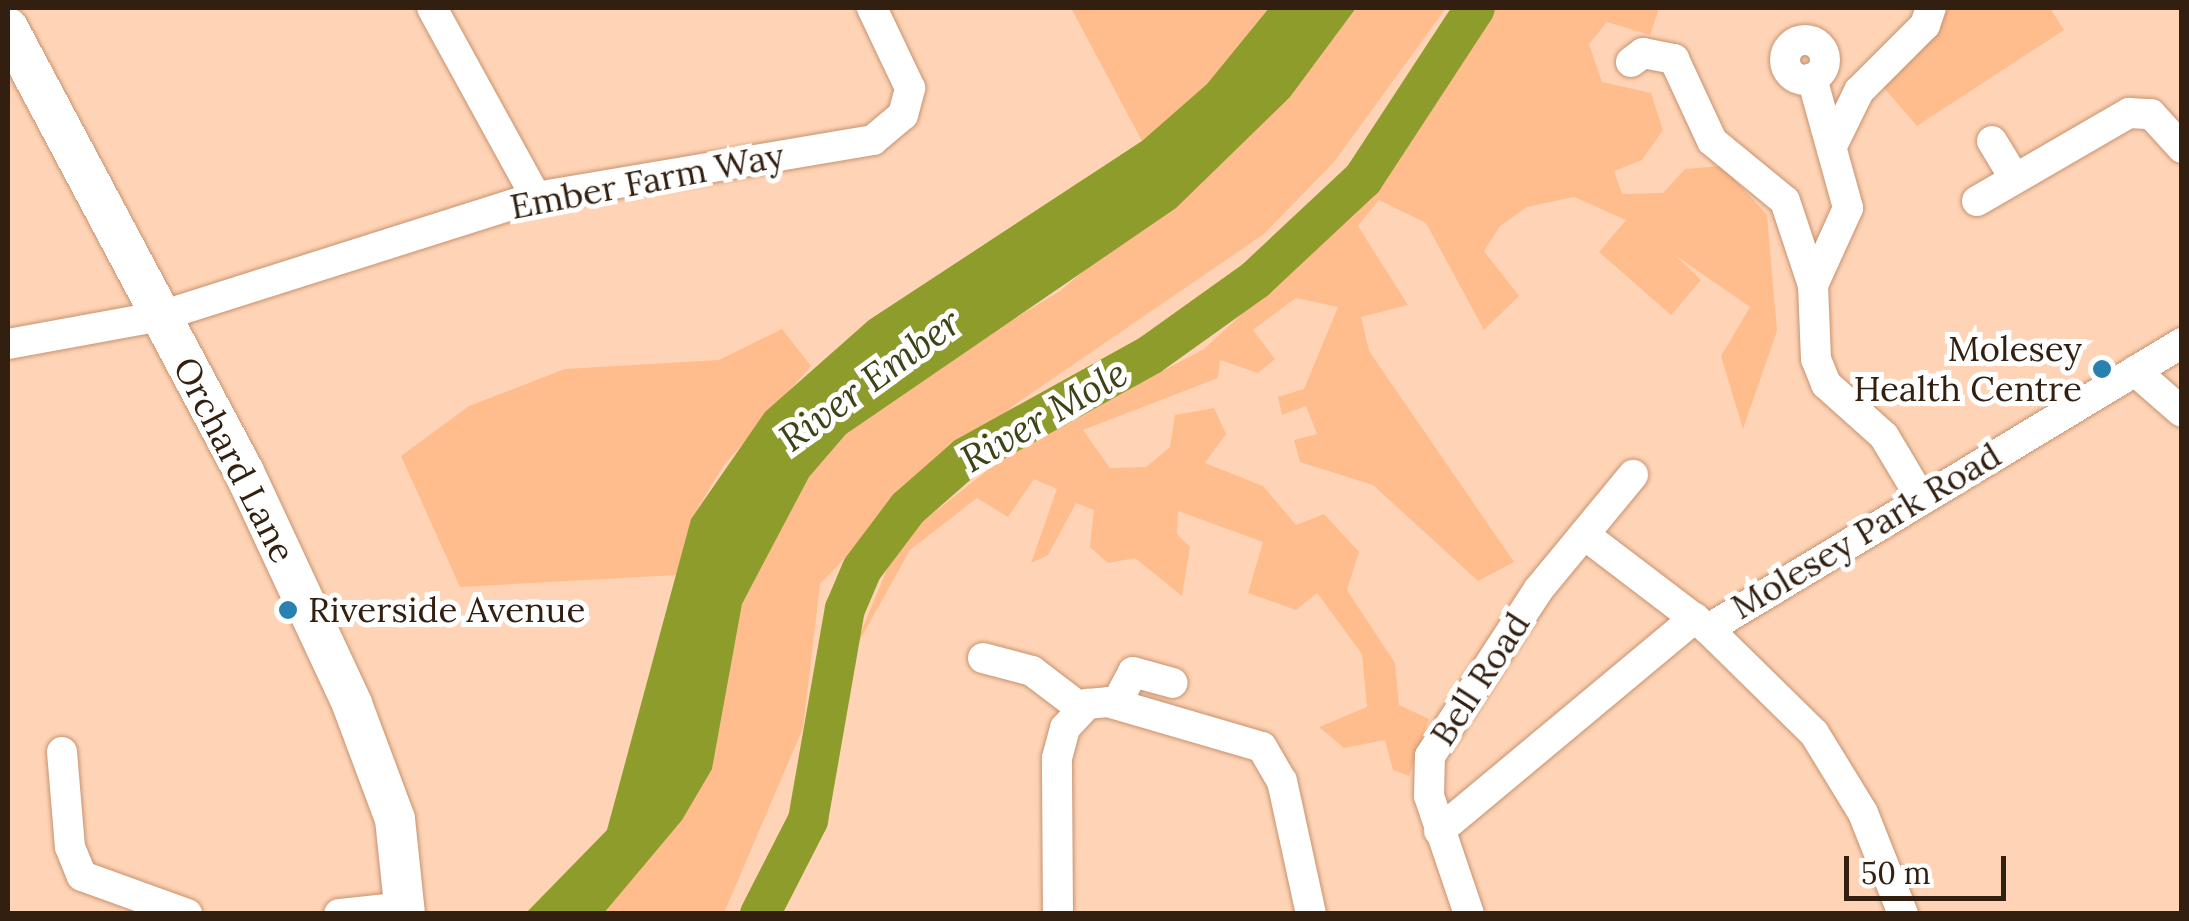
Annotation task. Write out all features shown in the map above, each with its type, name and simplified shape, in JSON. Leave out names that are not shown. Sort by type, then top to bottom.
[{"type":"main road","name":"Orchard Lane","points":[[8,28],[161,316],[352,704],[395,819],[405,910]]},
{"type":"street","points":[[432,8],[536,196]]},
{"type":"street","name":"Ember Farm Way","points":[[8,344],[161,316],[536,196],[873,140],[903,115],[910,88],[872,8]]},
{"type":"street","points":[[1834,142],[1859,92],[1931,8]]},
{"type":"street","points":[[1631,62],[1660,52],[1674,60],[1712,141],[1785,202],[1813,286]]},
{"type":"street","points":[[1812,78],[1834,142],[1848,208],[1813,286],[1810,325],[1826,384],[1884,436],[1922,498]]},
{"type":"street","points":[[1977,201],[2129,113],[2151,114],[2182,148]]},
{"type":"street","points":[[1992,141],[2015,179]]},
{"type":"street","name":"Molesey Park Road","points":[[1439,831],[1701,624],[2182,344]]},
{"type":"street","points":[[2136,370],[2182,412]]},
{"type":"street","name":"Bell Road","points":[[1469,914],[1439,831],[1428,781],[1436,745],[1508,632],[1633,475]]},
{"type":"street","points":[[1586,536],[1701,624],[1814,733],[1863,813],[1903,914]]},
{"type":"street","points":[[984,658],[1032,671],[1082,709],[1116,704],[1262,746],[1282,781],[1310,914]]},
{"type":"street","points":[[1116,704],[1133,672],[1173,683]]},
{"type":"street","points":[[1058,914],[1057,758],[1082,709]]},
{"type":"street","points":[[62,752],[70,847],[82,876],[187,914]]},
{"type":"street","points":[[339,914],[405,910]]},
{"type":"shaded area","points":[[1071,8],[1269,8],[1207,84],[1142,141]]},
{"type":"shaded area","points":[[1356,8],[1446,8],[1334,162],[1264,234],[1017,403],[904,496],[820,584],[803,728],[724,913],[604,914],[712,769],[742,604],[809,477],[846,434],[932,369],[1060,291],[1290,97]]},
{"type":"shaded area","points":[[1492,8],[1659,8],[1650,35],[1607,22],[1589,44],[1602,82],[1651,93],[1663,130],[1642,160],[1614,171],[1622,194],[1663,193],[1685,169],[1722,166],[1767,215],[1777,331],[1743,429],[1721,356],[1750,307],[1675,255],[1701,280],[1671,315],[1599,252],[1626,220],[1574,197],[1527,207],[1500,226],[1484,251],[1519,296],[1484,330],[1426,223],[1379,200],[1358,226],[1408,305],[1361,317],[1369,351],[1514,562],[1478,581],[1373,485],[1300,462],[1294,440],[1317,434],[1306,406],[1282,415],[1278,397],[1304,389],[1338,307],[1296,298],[1253,330],[1275,359],[1258,373],[1220,360],[1218,378],[1083,430],[1110,468],[1146,467],[1170,447],[1175,415],[1214,408],[1226,434],[1205,463],[1263,486],[1296,525],[1324,514],[1359,552],[1347,590],[1395,663],[1399,705],[1429,719],[1409,776],[1393,770],[1385,740],[1344,748],[1319,727],[1367,707],[1362,654],[1317,593],[1296,610],[1248,593],[1263,542],[1178,511],[1177,534],[1190,547],[1182,596],[1135,558],[1108,563],[1090,547],[1094,510],[1076,503],[1048,555],[1031,563],[1057,489],[1034,479],[1008,517],[977,498],[910,550],[852,654],[899,540],[1012,451],[1204,349],[1362,204]]},
{"type":"shaded area","points":[[1949,8],[2050,8],[2064,30],[1917,126],[1879,82]]},
{"type":"shaded area","points":[[782,329],[811,366],[724,465],[691,519],[676,575],[460,587],[401,456],[469,406],[565,369],[719,360]]},
{"type":"water","name":"River Ember","points":[[1269,8],[1356,8],[1290,97],[1176,208],[846,434],[809,477],[742,604],[712,769],[682,820],[604,913],[526,913],[607,830],[691,519],[765,412],[869,320],[1142,141],[1207,84]]},
{"type":"waterway","name":"River Mole","points":[[760,914],[808,820],[845,609],[862,569],[908,508],[966,457],[1150,355],[1255,280],[1363,179],[1475,8]]},
{"type":"place","name":"Molesey Health Centre","points":[[2102,369]]},
{"type":"place","name":"Riverside Avenue","points":[[288,610]]}]
